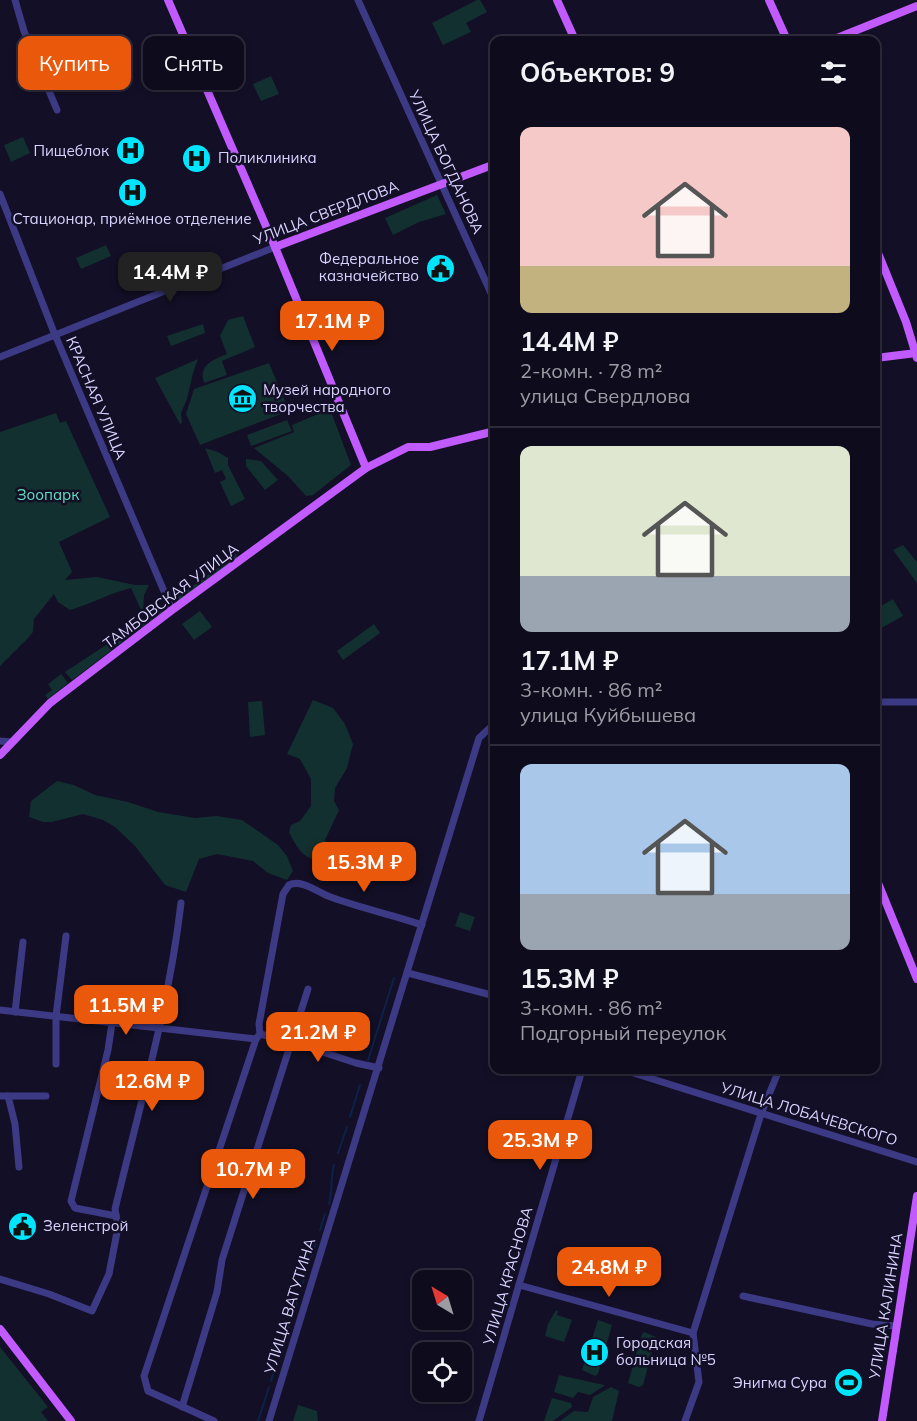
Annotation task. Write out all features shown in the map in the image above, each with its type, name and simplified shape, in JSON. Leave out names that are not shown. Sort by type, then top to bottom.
[{"type":"main road","points":[[168,0],[275,247],[366,468]]},
{"type":"main road","points":[[557,0],[573,36]]},
{"type":"main road","points":[[769,0],[785,36]]},
{"type":"main road","points":[[842,36],[917,6]]},
{"type":"main road","name":"УЛИЦА СВЕРДЛОВА","points":[[275,247],[490,166]]},
{"type":"main road","points":[[880,258],[906,322],[916,356],[880,358]]},
{"type":"main road","name":"ТАМБОВСКАЯ УЛИЦА","points":[[0,755],[50,703],[172,610],[366,468],[408,447],[430,447],[490,432]]},
{"type":"main road","points":[[880,888],[917,979]]},
{"type":"main road","name":"УЛИЦА КАЛИНИНА","points":[[882,1421],[917,1196]]},
{"type":"main road","points":[[0,1329],[71,1421]]},
{"type":"street","points":[[15,0],[24,31],[57,110]]},
{"type":"street","name":"УЛИЦА БОГДАНОВА","points":[[358,0],[490,291]]},
{"type":"street","name":"КРАСНАЯ УЛИЦА","points":[[0,194],[55,336],[172,610]]},
{"type":"street","name":"УЛИЦА СВЕРДЛОВА","points":[[0,357],[275,247]]},
{"type":"street","points":[[880,702],[917,702]]},
{"type":"street","name":"УЛИЦА ВАТУТИНА","points":[[268,1421],[379,1068],[479,738],[490,728]]},
{"type":"street","points":[[0,741],[12,742]]},
{"type":"street","points":[[214,1421],[148,1391],[144,1376],[258,1037],[283,894],[289,885],[298,883],[329,896],[422,925]]},
{"type":"street","points":[[0,1280],[49,1294],[92,1311],[109,1274],[118,1227],[116,1209],[159,1027],[176,943],[181,903]]},
{"type":"street","points":[[56,1064],[56,1016],[66,936]]},
{"type":"street","points":[[15,1012],[23,942]]},
{"type":"street","points":[[408,974],[490,995]]},
{"type":"street","points":[[182,1407],[217,1292],[222,1260],[308,989]]},
{"type":"street","points":[[0,1010],[292,1042],[379,1068]]},
{"type":"street","points":[[112,1023],[108,1050],[71,1201],[75,1208],[116,1216]]},
{"type":"street","name":"УЛИЦА КРАСНОВА","points":[[480,1421],[581,1074]]},
{"type":"street","name":"УЛИЦА ЛОБАЧЕВСКОГО","points":[[636,1074],[917,1162]]},
{"type":"street","points":[[685,1421],[699,1382],[693,1334],[761,1114],[777,1074]]},
{"type":"street","points":[[20,1167],[15,1124],[4,1096],[46,1096]]},
{"type":"street","points":[[519,1285],[693,1334]]},
{"type":"street","points":[[743,1296],[872,1324],[896,1326]]},
{"type":"green space","points":[[480,0],[487,12],[466,23],[471,32],[443,45],[432,23]]},
{"type":"green space","points":[[271,76],[279,94],[261,101],[253,84]]},
{"type":"green space","points":[[23,137],[30,153],[11,162],[4,145]]},
{"type":"green space","points":[[437,195],[446,214],[419,222],[393,235],[385,218]]},
{"type":"green space","points":[[106,245],[111,256],[81,269],[76,258]]},
{"type":"green space","points":[[243,316],[255,347],[222,361],[227,375],[204,383],[205,367],[227,354],[220,336],[228,320]]},
{"type":"green space","points":[[203,324],[205,333],[171,346],[167,336]]},
{"type":"green space","points":[[198,359],[181,413],[182,423],[180,424],[155,378]]},
{"type":"green space","points":[[269,363],[289,411],[200,445],[186,414],[194,389]]},
{"type":"green space","points":[[330,409],[351,465],[313,495],[306,496],[288,476],[254,448],[294,432],[292,425]]},
{"type":"green space","name":"Зоопарк","points":[[56,413],[60,423],[66,421],[110,517],[59,542],[72,572],[65,580],[97,577],[135,585],[149,585],[144,595],[143,614],[131,588],[70,610],[58,602],[54,594],[34,619],[33,632],[0,666],[0,432]]},
{"type":"green space","points":[[287,420],[292,431],[251,446],[247,435]]},
{"type":"green space","points":[[205,448],[228,458],[228,465],[245,499],[231,506],[220,482],[226,479],[222,470],[215,473]]},
{"type":"green space","points":[[246,459],[261,461],[278,480],[265,490],[246,466]]},
{"type":"green space","points":[[903,545],[917,562],[917,583],[893,550]]},
{"type":"green space","points":[[236,554],[237,558],[178,601],[176,598]]},
{"type":"green space","points":[[893,599],[903,616],[880,629],[880,607]]},
{"type":"green space","points":[[164,607],[162,612],[72,680],[65,672]]},
{"type":"green space","points":[[200,611],[212,627],[194,640],[182,624]]},
{"type":"green space","points":[[374,624],[380,633],[343,660],[337,651]]},
{"type":"green space","points":[[61,674],[68,683],[48,699],[45,695],[52,690],[48,684]]},
{"type":"green space","points":[[313,700],[333,708],[345,724],[353,744],[347,768],[335,788],[334,801],[339,810],[325,840],[331,849],[347,852],[350,863],[329,863],[309,858],[299,849],[289,832],[291,825],[300,821],[311,806],[311,779],[300,759],[287,754]]},
{"type":"green space","points":[[262,701],[265,735],[250,737],[248,702]]},
{"type":"green space","points":[[57,781],[74,785],[95,795],[128,802],[158,812],[195,818],[217,816],[242,820],[278,845],[287,856],[293,871],[287,880],[268,873],[253,861],[217,854],[199,859],[186,892],[165,885],[135,846],[115,827],[103,820],[83,814],[52,822],[43,822],[29,817],[31,801]]},
{"type":"green space","points":[[460,912],[475,917],[470,931],[455,926]]},
{"type":"green space","points":[[556,1310],[557,1315],[572,1320],[564,1342],[545,1336],[548,1324]]},
{"type":"green space","points":[[598,1320],[612,1325],[598,1374],[595,1376],[582,1370]]},
{"type":"green space","points":[[644,1332],[656,1337],[643,1385],[639,1387],[628,1383]]},
{"type":"green space","points":[[0,1347],[48,1407],[41,1412],[48,1421],[0,1421]]},
{"type":"green space","points":[[559,1375],[604,1386],[590,1395],[578,1392],[573,1398],[554,1392]]},
{"type":"green space","points":[[611,1387],[619,1391],[612,1421],[560,1421],[574,1411],[588,1412],[593,1397]]},
{"type":"green space","points":[[552,1398],[571,1403],[572,1407],[553,1421],[544,1421]]},
{"type":"green space","points":[[298,1405],[317,1411],[318,1421],[293,1421]]},
{"type":"waterway","points":[[368,1060],[394,978]]},
{"type":"waterway","points":[[350,1117],[360,1085]]},
{"type":"waterway","points":[[338,1153],[347,1127]]},
{"type":"waterway","points":[[329,1204],[334,1165]]},
{"type":"waterway","points":[[320,1230],[325,1214]]},
{"type":"waterway","points":[[309,1263],[317,1240]]},
{"type":"waterway","points":[[302,1285],[306,1273]]},
{"type":"waterway","points":[[279,1357],[299,1295]]},
{"type":"waterway","points":[[271,1381],[276,1363]]},
{"type":"waterway","points":[[258,1421],[269,1387]]},
{"type":"place","name":"Пищеблок","points":[[130,151]]},
{"type":"place","name":"Поликлиника","points":[[197,158]]},
{"type":"place","name":"Стационар, приёмное отделение","points":[[132,192]]},
{"type":"place","name":"Федеральное казначейство","points":[[440,268]]},
{"type":"place","name":"Музей народного творчества","points":[[242,399]]},
{"type":"place","name":"Зеленстрой","points":[[22,1226]]},
{"type":"place","name":"Городская больница №5","points":[[595,1352]]},
{"type":"place","name":"Энигма Сура","points":[[848,1383]]}]
